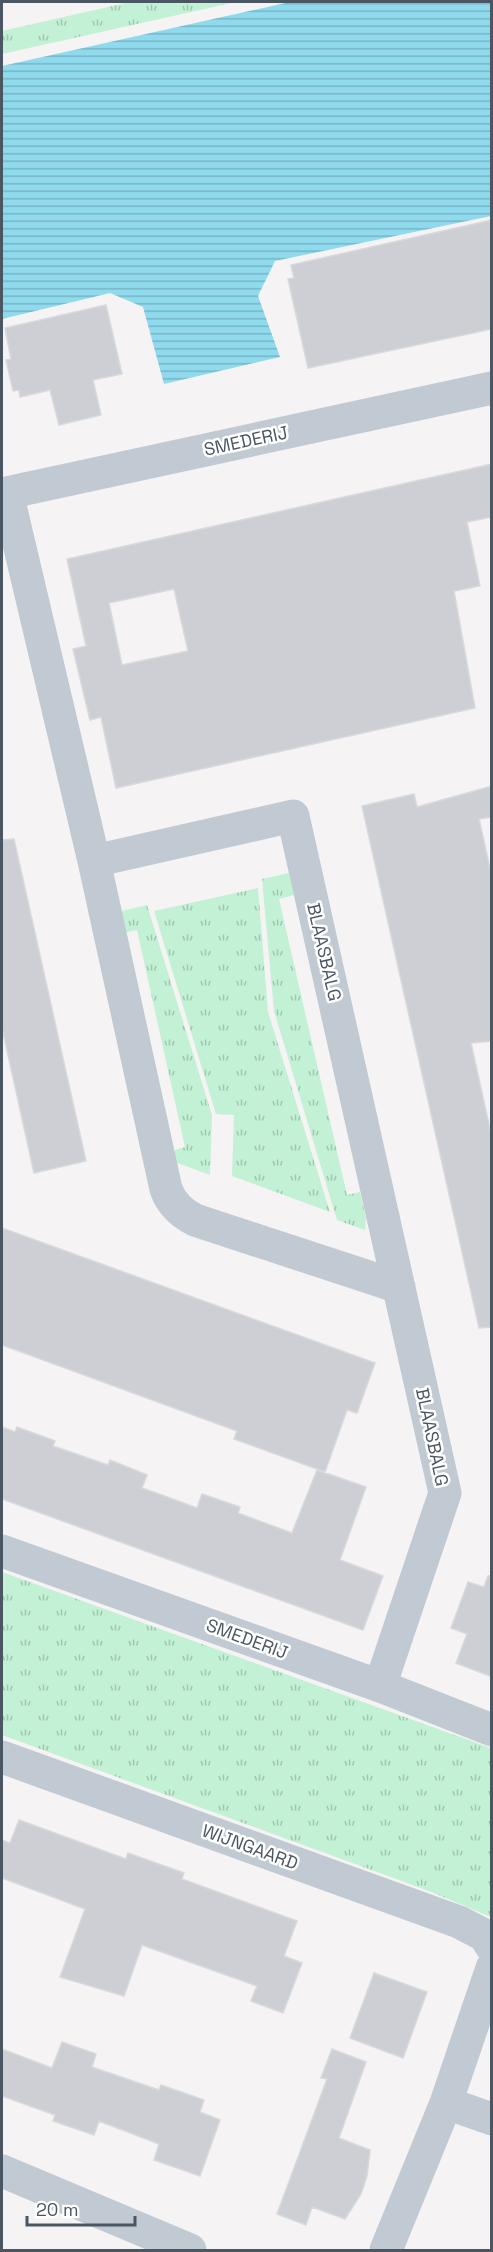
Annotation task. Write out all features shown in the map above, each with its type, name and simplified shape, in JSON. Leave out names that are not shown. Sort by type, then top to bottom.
[{"type":"street","name":"SMEDERIJ","points":[[4,494],[492,388]]},
{"type":"street","points":[[4,494],[94,861],[164,1182],[172,1202],[182,1213],[195,1220],[399,1287]]},
{"type":"street","name":"BLAASBALG","points":[[94,861],[293,816],[445,1493],[380,1686]]},
{"type":"street","name":"SMEDERIJ","points":[[2,1551],[380,1686],[492,1730]]},
{"type":"street","name":"WIJNGAARD","points":[[2,1757],[459,1922],[484,1935],[492,1947]]},
{"type":"street","points":[[386,2250],[446,2103],[492,1968]]},
{"type":"street","points":[[446,2103],[492,2119]]},
{"type":"street","points":[[2,2171],[190,2250]]},
{"type":"green space","points":[[130,2],[236,2],[2,54],[2,31]]},
{"type":"green space","points":[[289,873],[294,895],[279,899],[347,1195],[360,1192],[366,1218],[365,1230],[337,1220],[274,1011],[262,879]]},
{"type":"green space","points":[[258,888],[268,1012],[330,1212],[232,1176],[234,1115],[216,1114],[154,911]]},
{"type":"green space","points":[[147,905],[212,1115],[210,1175],[175,1162],[172,1151],[185,1147],[137,930],[123,933],[118,912]]},
{"type":"green space","points":[[2,1572],[491,1748],[491,1917],[429,1891],[2,1735]]},
{"type":"water","points":[[290,2],[491,2],[491,216],[275,261],[258,296],[280,357],[164,384],[143,307],[110,293],[2,319],[2,66]]},
{"type":"building","points":[[492,220],[492,329],[308,368],[288,279],[294,278],[291,265]]},
{"type":"building","points":[[106,305],[122,374],[93,380],[101,415],[59,425],[50,390],[20,397],[19,390],[13,391],[6,360],[11,359],[5,328]]},
{"type":"building","points":[[492,464],[492,517],[467,522],[480,586],[454,591],[475,708],[116,788],[101,717],[90,720],[73,649],[86,646],[67,559]],"holes":[[[174,589],[188,651],[122,665],[109,603]]]},
{"type":"building","points":[[492,786],[492,817],[479,819],[492,877],[492,1041],[471,1043],[492,1138],[492,1327],[479,1328],[362,806],[414,794],[417,807]]},
{"type":"building","points":[[14,839],[86,1161],[34,1173],[2,1028],[2,840]]},
{"type":"building","points":[[2,1228],[375,1363],[357,1413],[347,1410],[325,1472],[234,1439],[237,1431],[2,1345]]},
{"type":"building","points":[[2,1427],[15,1432],[17,1427],[55,1441],[53,1446],[108,1465],[110,1460],[147,1475],[142,1488],[197,1508],[202,1494],[240,1507],[238,1513],[292,1533],[317,1470],[366,1487],[340,1560],[383,1576],[363,1630],[2,1499]]},
{"type":"building","points":[[488,1576],[492,1576],[492,1677],[456,1663],[467,1634],[451,1628],[468,1582],[484,1587]]},
{"type":"building","points":[[19,1820],[126,1859],[128,1853],[184,1873],[182,1879],[297,1921],[284,1956],[302,1963],[283,2013],[251,2001],[257,1986],[142,1945],[124,1996],[60,1977],[85,1909],[2,1878],[2,1840],[10,1843]]},
{"type":"building","points":[[374,1973],[427,1992],[403,2058],[350,2038]]},
{"type":"building","points":[[62,2042],[96,2054],[92,2067],[159,2090],[161,2085],[204,2100],[200,2112],[220,2120],[200,2176],[154,2160],[159,2144],[99,2121],[94,2135],[53,2121],[55,2115],[2,2096],[2,2049],[52,2068]]},
{"type":"building","points":[[332,2049],[366,2062],[339,2138],[370,2150],[367,2176],[361,2194],[345,2219],[312,2207],[306,2225],[277,2214],[327,2079],[321,2078]]}]
